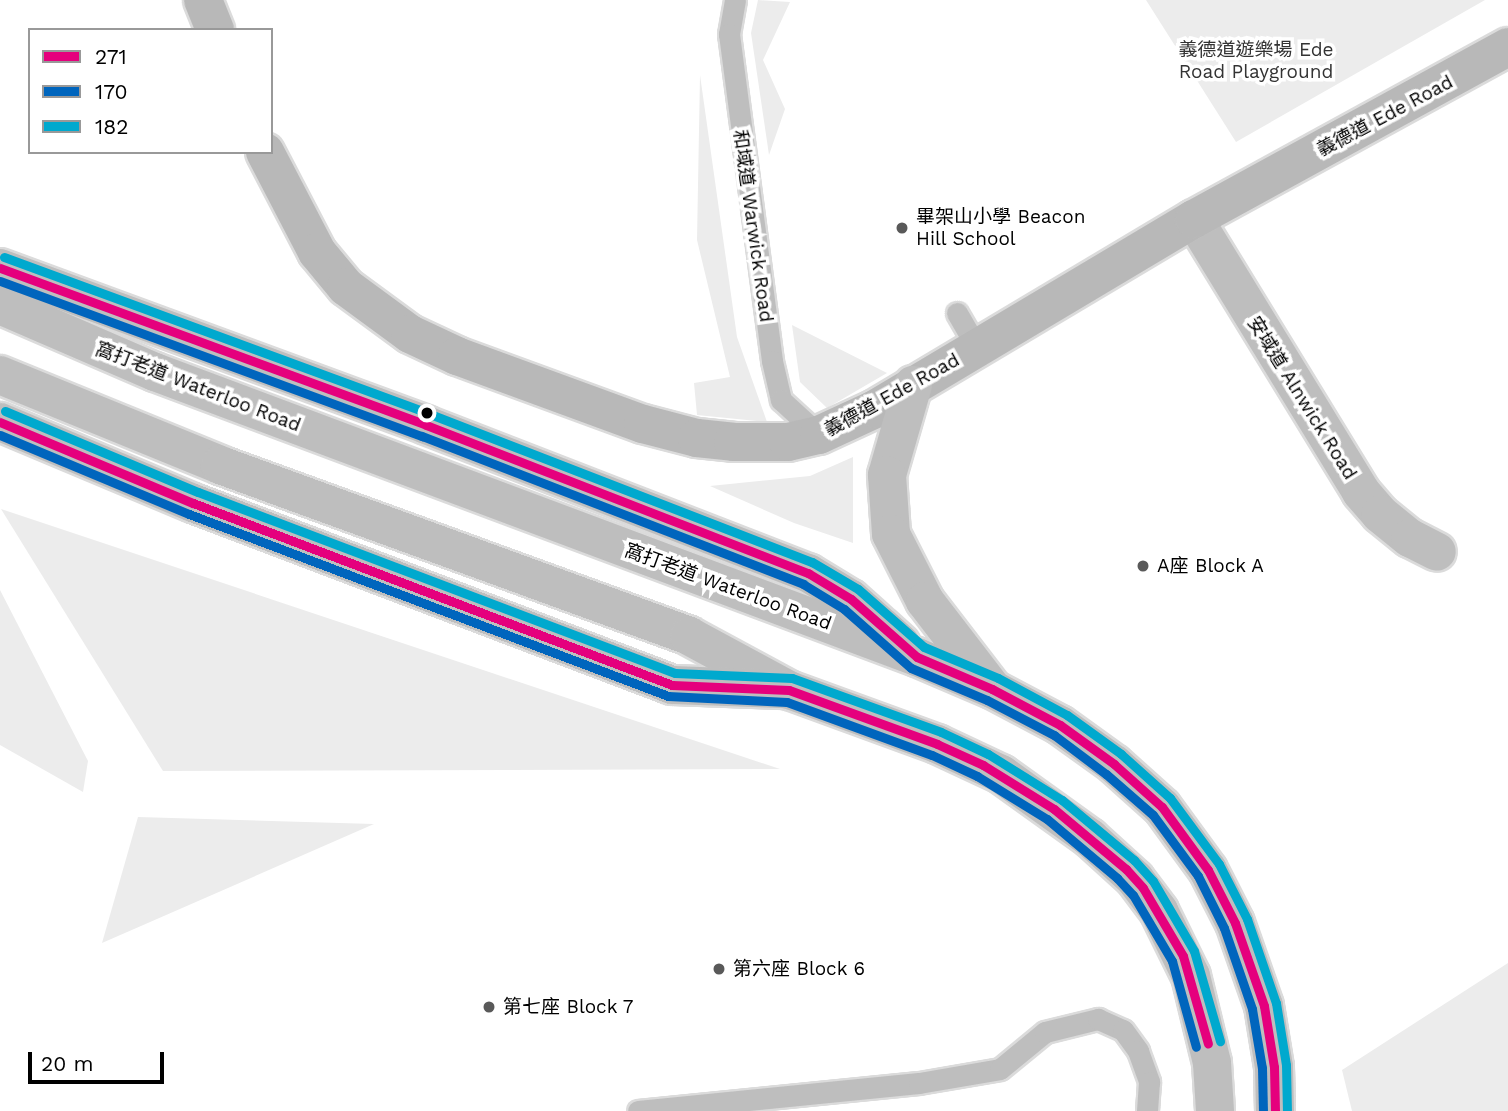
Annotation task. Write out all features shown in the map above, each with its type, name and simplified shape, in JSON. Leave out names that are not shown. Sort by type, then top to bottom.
[{"type":"main road","name":"安域道 Alnwick Road","points":[[1194,219],[1361,492],[1380,514],[1410,537],[1437,552]]},
{"type":"main road","points":[[0,268],[426,425],[808,573],[851,599],[917,657]]},
{"type":"main road","name":"窩打老道 Waterloo Road","points":[[0,305],[155,372],[917,657],[992,689],[1060,725],[1114,764],[1161,807],[1193,845],[1235,923],[1258,986],[1273,1057],[1275,1111]]},
{"type":"main road","points":[[0,375],[81,411],[689,636],[789,690],[937,744],[1001,774],[1054,810],[1126,869],[1159,911],[1191,976],[1212,1063],[1215,1111]]},
{"type":"main road","points":[[913,385],[887,475],[891,534],[925,601],[992,689]]},
{"type":"main road","points":[[0,422],[194,503],[672,685],[789,690]]},
{"type":"street","points":[[203,0],[214,28]]},
{"type":"street","name":"義德道 Ede Road","points":[[266,154],[317,252],[346,287],[410,334],[457,356],[643,424],[697,438],[758,444],[819,435],[875,409],[1194,219],[1508,47]]},
{"type":"lane","name":"和域道 Warwick Road","points":[[735,0],[729,34],[772,361],[781,400],[819,435]]},
{"type":"lane","points":[[957,313],[977,347]]},
{"type":"lane","points":[[638,1111],[745,1106],[919,1083],[1000,1069],[1045,1032],[1098,1019],[1123,1030],[1138,1051],[1149,1082],[1147,1111]]},
{"type":"green space","points":[[758,0],[790,2],[763,60],[785,109],[769,155],[751,33]]},
{"type":"green space","name":"義德道遊樂場 Ede Road Playground","points":[[1146,0],[1485,0],[1236,142]]},
{"type":"green space","points":[[700,75],[737,337],[767,422],[697,415],[694,383],[730,377],[697,240]]},
{"type":"green space","points":[[792,325],[887,373],[827,408],[800,382]]},
{"type":"green space","points":[[853,457],[853,543],[794,523],[710,486],[810,476]]},
{"type":"green space","points":[[1,509],[780,769],[163,771]]},
{"type":"green space","points":[[0,590],[88,761],[83,792],[0,745]]},
{"type":"green space","points":[[138,817],[374,824],[102,943]]},
{"type":"green space","points":[[1508,963],[1508,1111],[1352,1111],[1342,1070]]},
{"type":"transit line","name":"182","points":[[4,257],[430,414],[812,562],[858,589],[924,647],[998,678],[1067,715],[1121,754],[1170,798],[1219,864],[1247,919],[1276,1003],[1286,1065],[1287,1111]]},
{"type":"transit line","name":"271","points":[[0,268],[426,425],[808,573],[851,599],[917,657],[992,689],[1060,725],[1114,764],[1162,807],[1208,870],[1235,923],[1264,1006],[1274,1067],[1275,1111]]},
{"type":"transit line","name":"170","points":[[0,281],[422,436],[803,584],[844,609],[911,668],[987,700],[1054,735],[1106,774],[1153,815],[1198,876],[1224,928],[1252,1009],[1262,1068],[1263,1111]]},
{"type":"transit line","name":"182","points":[[5,411],[198,492],[675,673],[792,678],[941,732],[988,754],[1062,800],[1134,860],[1153,881],[1194,951],[1220,1041]]},
{"type":"transit line","name":"271","points":[[0,422],[193,503],[672,685],[789,690],[937,744],[983,765],[1054,809],[1126,869],[1143,888],[1183,956],[1208,1044]]},
{"type":"transit line","name":"170","points":[[0,435],[189,514],[668,696],[787,702],[932,755],[977,776],[1047,819],[1117,878],[1133,895],[1172,961],[1196,1047]]},
{"type":"place","name":"畢架山小學 Beacon Hill School","points":[[902,228]]},
{"type":"place","name":"A座 Block A","points":[[1143,566]]},
{"type":"place","name":"第六座 Block 6","points":[[719,969]]},
{"type":"place","name":"第七座 Block 7","points":[[489,1007]]}]
